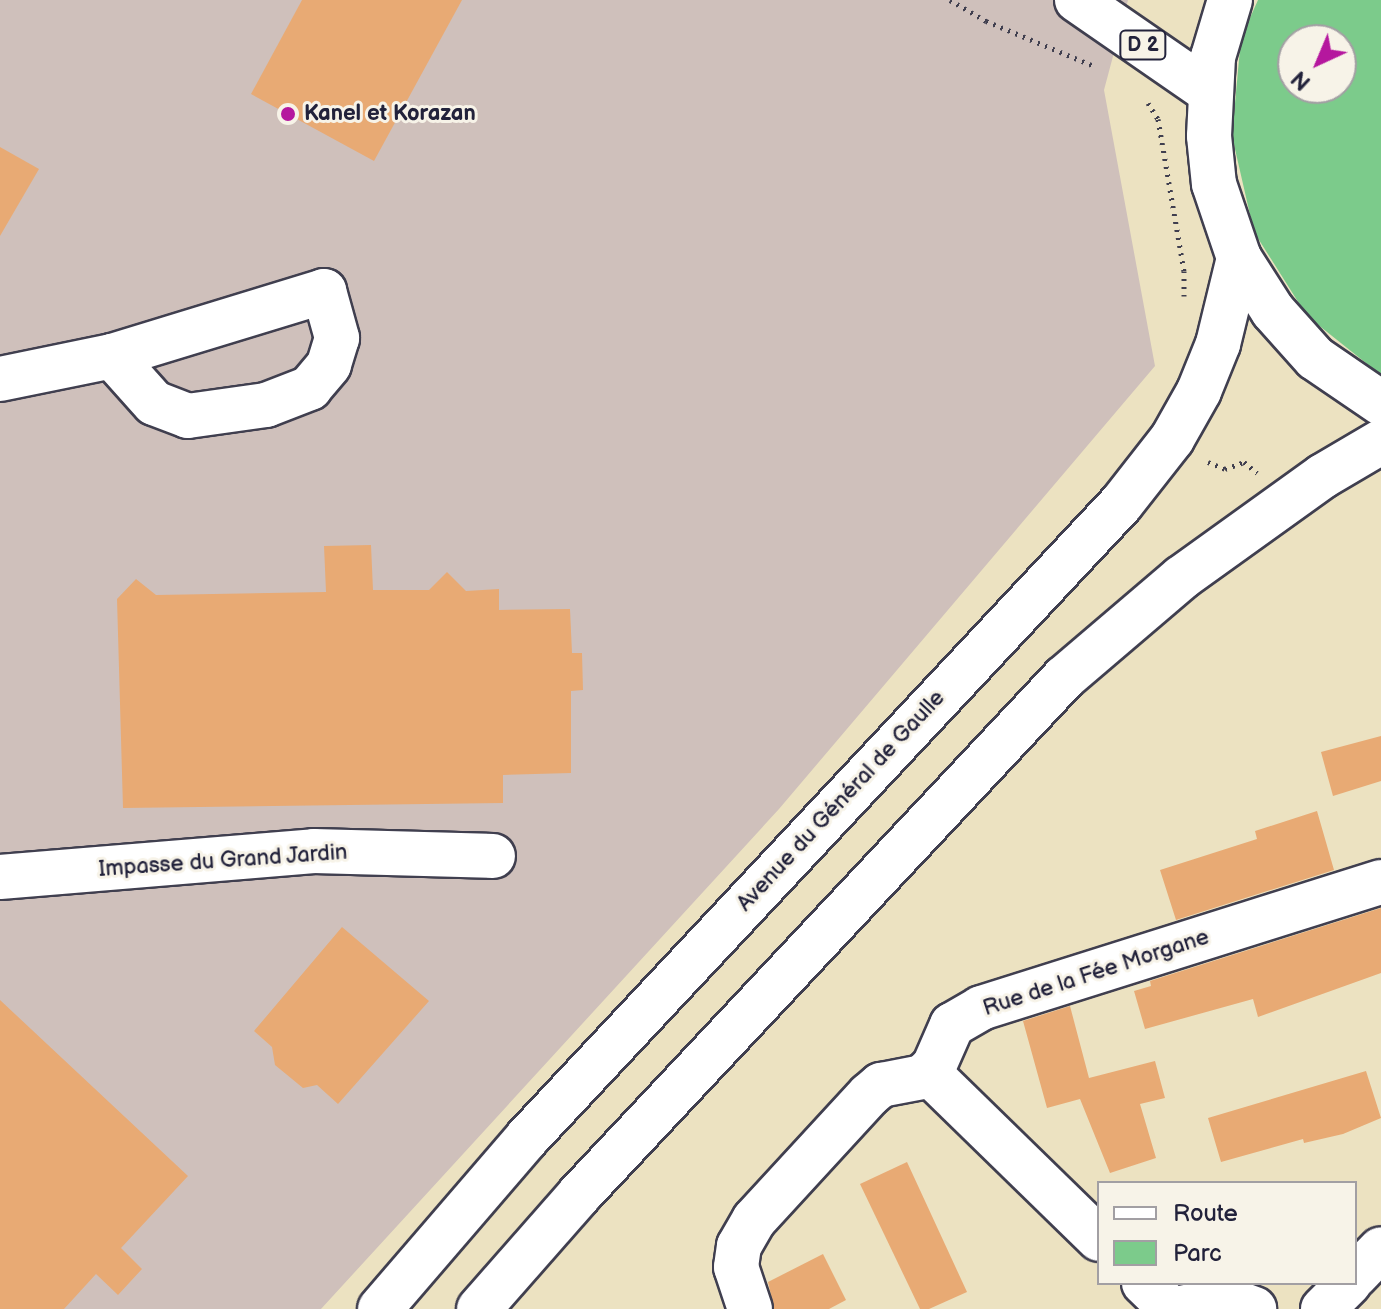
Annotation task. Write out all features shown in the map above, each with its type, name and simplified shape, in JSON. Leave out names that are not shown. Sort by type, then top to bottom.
[{"type":"main road","name":"D 2","points":[[1077,0],[1209,91]]},
{"type":"main road","points":[[1230,0],[1209,91],[1214,184],[1239,258],[1273,311],[1315,358],[1381,403]]},
{"type":"main road","name":"Avenue du Général de Gaulle","points":[[380,1309],[527,1138],[1121,504],[1172,439],[1199,391],[1218,344],[1239,258]]},
{"type":"main road","points":[[0,379],[112,356],[324,291],[337,338],[329,365],[310,388],[266,405],[188,416],[154,403],[112,356]]},
{"type":"main road","points":[[479,1309],[579,1195],[1064,678],[1181,578],[1323,476],[1381,442]]},
{"type":"main road","name":"Impasse du Grand Jardin","points":[[0,877],[314,851],[493,856]]},
{"type":"main road","name":"Rue de la Fée Morgane","points":[[928,1072],[952,1025],[981,1008],[1381,882]]},
{"type":"main road","points":[[750,1309],[736,1267],[739,1246],[754,1220],[869,1095],[881,1085],[928,1072],[1097,1237]]},
{"type":"main road","points":[[1357,1274],[1381,1249]]},
{"type":"main road","points":[[1146,1285],[1173,1309],[1227,1299],[1254,1309]]},
{"type":"main road","points":[[1323,1309],[1347,1285]]},
{"type":"path","points":[[950,0],[986,21],[1109,72]]},
{"type":"shaded area","points":[[0,0],[1128,0],[1104,90],[1155,366],[779,809],[321,1309],[0,1309]]},
{"type":"green space","points":[[1258,0],[1381,0],[1381,375],[1307,316],[1254,232],[1232,136],[1241,38]]},
{"type":"building","points":[[302,0],[462,0],[374,161],[251,94]]},
{"type":"building","points":[[0,147],[39,169],[0,236]]},
{"type":"building","points":[[371,545],[373,590],[429,590],[447,572],[466,591],[499,589],[499,610],[570,609],[572,653],[582,653],[583,690],[571,691],[571,773],[503,775],[503,803],[123,808],[117,599],[136,579],[156,595],[326,592],[324,546]]},
{"type":"building","points":[[1381,736],[1381,781],[1333,796],[1321,752]]},
{"type":"building","points":[[1317,811],[1334,870],[1176,920],[1160,870],[1257,839],[1255,831]]},
{"type":"building","points":[[1381,908],[1381,973],[1258,1017],[1253,999],[1145,1029],[1134,991],[1151,986],[1150,981]]},
{"type":"building","points":[[342,927],[429,1001],[338,1104],[317,1085],[303,1088],[275,1065],[272,1047],[254,1031]]},
{"type":"building","points":[[0,1000],[188,1176],[121,1248],[142,1269],[118,1295],[96,1274],[64,1309],[0,1309]]},
{"type":"building","points":[[1070,1006],[1089,1078],[1155,1061],[1165,1098],[1140,1104],[1156,1158],[1110,1173],[1080,1099],[1047,1108],[1023,1021]]},
{"type":"building","points":[[1366,1071],[1381,1118],[1343,1134],[1304,1143],[1303,1139],[1221,1162],[1208,1118]]},
{"type":"building","points":[[907,1162],[967,1292],[929,1309],[920,1309],[860,1184]]},
{"type":"building","points":[[823,1254],[846,1300],[829,1309],[774,1309],[768,1282]]},
{"type":"place","name":"Kanel et Korazan","points":[[288,114]]}]
